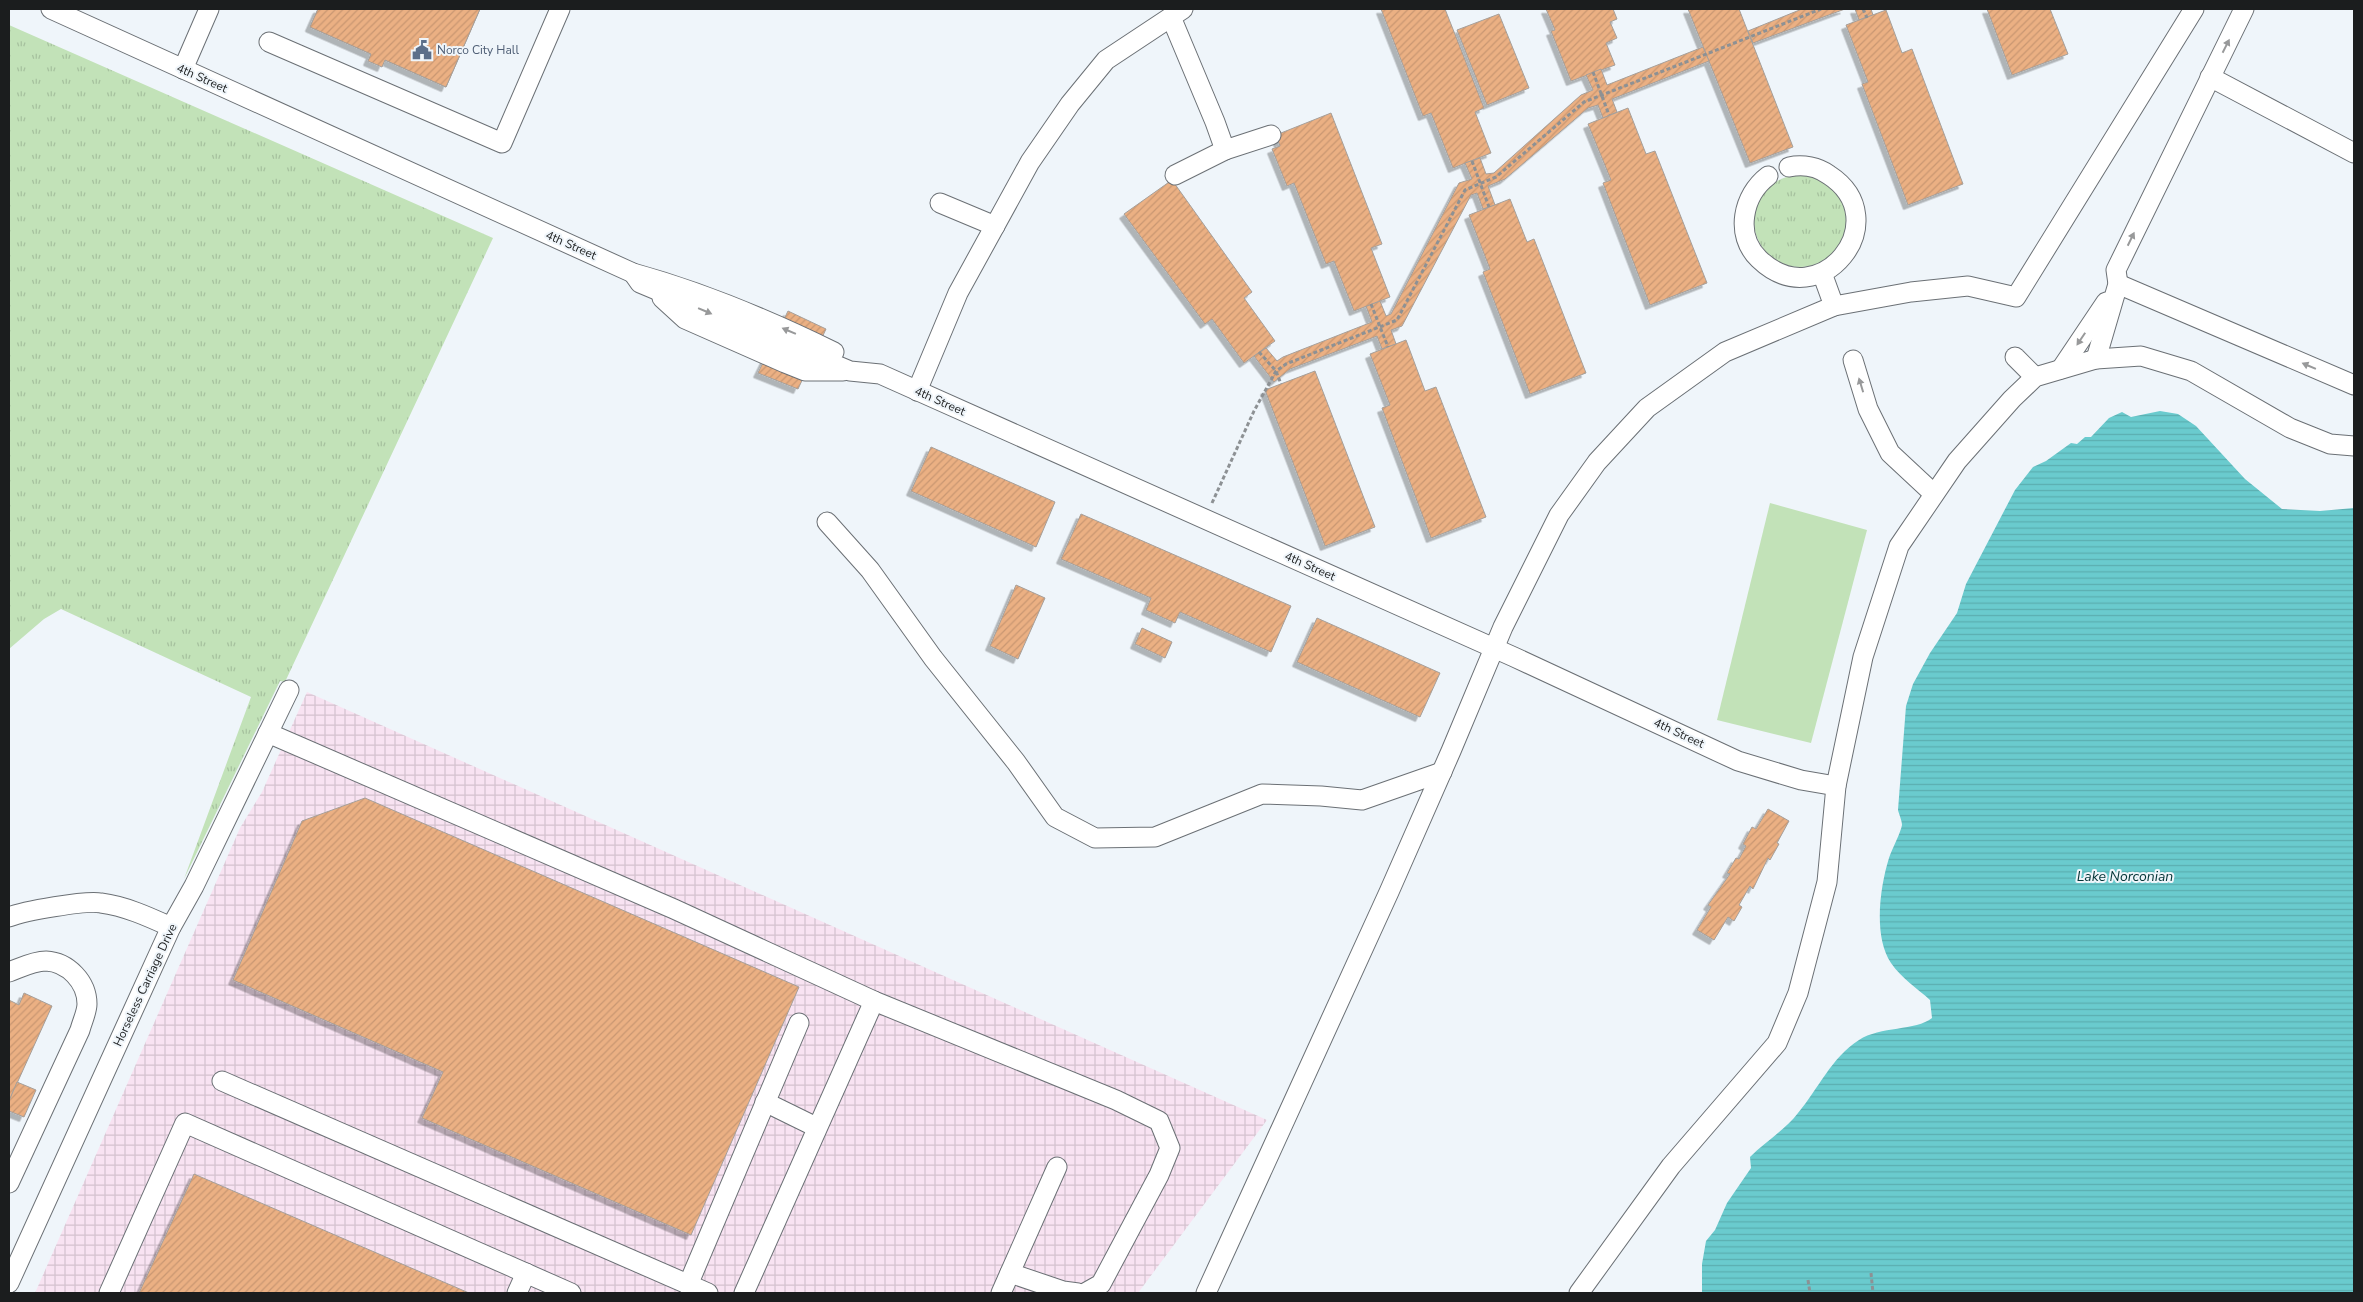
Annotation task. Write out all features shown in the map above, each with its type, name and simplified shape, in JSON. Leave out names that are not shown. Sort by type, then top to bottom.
[{"type":"street","name":"4th Street","points":[[51,9],[637,278],[664,299],[685,319],[786,364],[805,371],[850,371],[880,374],[1494,648],[1738,761],[1801,780],[1836,786]]},
{"type":"street","points":[[183,69],[209,9]]},
{"type":"street","points":[[269,42],[502,143],[560,9]]},
{"type":"street","points":[[1206,1293],[1442,772],[1494,648],[1559,515],[1597,462],[1647,408],[1725,352],[1834,306],[1911,292],[1968,286],[2016,298],[2194,9]]},
{"type":"street","points":[[2096,358],[2118,284],[2116,270],[2244,9]]},
{"type":"street","points":[[917,391],[958,293],[1030,162],[1070,104],[1106,60],[1177,13],[1225,150]]},
{"type":"street","points":[[2210,77],[2350,151]]},
{"type":"street","points":[[1176,175],[1225,150],[1271,135]]},
{"type":"street","points":[[1768,176],[1754,190],[1747,202],[1744,216],[1745,231],[1749,244],[1762,262],[1780,274],[1808,277],[1822,273],[1836,265],[1850,246],[1856,223],[1854,207],[1848,192],[1837,180],[1824,171],[1803,166],[1790,168]]},
{"type":"street","points":[[940,203],[995,226]]},
{"type":"street","points":[[1822,273],[1834,306]]},
{"type":"street","points":[[637,278],[693,291],[800,335],[880,374]]},
{"type":"street","points":[[2061,369],[2118,284]]},
{"type":"street","points":[[2118,284],[2354,385]]},
{"type":"street","points":[[1579,1293],[1671,1166],[1777,1043],[1798,993],[1827,882],[1836,786],[1863,657],[1899,546],[1957,461],[2012,399],[2035,376],[2096,358],[2142,356],[2191,371],[2290,428],[2330,444],[2354,446]]},
{"type":"street","points":[[2015,357],[2035,376]]},
{"type":"street","points":[[1853,360],[1868,409],[1890,452],[1934,494]]},
{"type":"street","points":[[827,522],[870,570],[933,658],[1016,762],[1055,817],[1094,838],[1155,837],[1262,794],[1321,796],[1362,800],[1442,772]]},
{"type":"street","name":"Horseless Carriage Drive","points":[[9,1283],[170,927],[194,886],[289,690]]},
{"type":"street","points":[[268,733],[674,909],[874,1000],[1116,1100],[1159,1121],[1170,1148],[1159,1175],[1101,1284],[1085,1293]]},
{"type":"street","points":[[9,917],[22,912],[99,902],[148,916],[170,927]]},
{"type":"street","points":[[9,972],[44,961],[57,962],[70,970],[86,991],[87,1006],[80,1030],[9,1183]]},
{"type":"street","points":[[744,1293],[816,1127],[874,1000]]},
{"type":"street","points":[[688,1285],[799,1023]]},
{"type":"street","points":[[222,1080],[708,1293]]},
{"type":"street","points":[[765,1102],[816,1127]]},
{"type":"street","points":[[109,1293],[185,1123],[571,1293]]},
{"type":"street","points":[[1001,1293],[1057,1167]]},
{"type":"street","points":[[517,1293],[526,1273]]},
{"type":"street","points":[[1010,1273],[1063,1291],[1078,1293]]},
{"type":"path","points":[[1205,519],[1254,411],[1276,371],[1286,364],[1397,320],[1465,190],[1496,177],[1584,102],[1821,9]]},
{"type":"path","points":[[1863,9],[1867,18]]},
{"type":"path","points":[[1593,72],[1609,115]]},
{"type":"path","points":[[1472,161],[1489,207]]},
{"type":"path","points":[[1372,304],[1388,347]]},
{"type":"path","points":[[1260,352],[1276,371],[1281,384]]},
{"type":"path","points":[[1871,1273],[1873,1293]]},
{"type":"path","points":[[1808,1280],[1810,1293]]},
{"type":"shaded area","points":[[307,692],[1267,1120],[1138,1293],[35,1293],[240,828],[262,792]]},
{"type":"green space","points":[[9,25],[493,238],[285,682],[280,681],[184,879],[251,697],[61,609],[44,619],[9,649]]},
{"type":"green space","points":[[1800,175],[1818,178],[1833,188],[1843,203],[1846,221],[1843,239],[1833,254],[1818,264],[1800,267],[1782,264],[1767,254],[1757,239],[1754,221],[1757,203],[1767,188],[1782,178]]},
{"type":"green space","points":[[1770,503],[1867,530],[1811,743],[1717,720]]},
{"type":"water","name":"Lake Norconian","points":[[2160,411],[2178,414],[2196,426],[2245,479],[2282,509],[2320,511],[2354,508],[2354,1293],[1702,1293],[1702,1264],[1706,1241],[1715,1230],[1727,1203],[1751,1168],[1750,1157],[1793,1119],[1833,1064],[1849,1047],[1877,1032],[1917,1025],[1932,1018],[1930,1000],[1905,979],[1891,963],[1885,952],[1880,926],[1883,883],[1889,858],[1902,825],[1898,810],[1906,706],[1913,684],[1930,653],[1957,613],[1966,584],[2015,490],[2033,467],[2046,461],[2071,443],[2077,444],[2085,437],[2091,437],[2109,418],[2122,412],[2131,417]]},
{"type":"building","name":"Norco City Hall","points":[[318,9],[480,9],[446,87],[385,60],[389,53],[374,47],[371,54],[310,27]]},
{"type":"building","name":"Norco City Hall","points":[[318,9],[480,9],[446,87],[385,60],[382,67],[368,61],[371,54],[310,27]]},
{"type":"building","points":[[1381,9],[1445,9],[1484,108],[1475,112],[1491,153],[1453,168],[1431,113],[1423,116]]},
{"type":"building","points":[[1546,9],[1613,9],[1617,19],[1610,22],[1617,38],[1606,43],[1615,65],[1571,81],[1551,31],[1555,30]]},
{"type":"building","points":[[1688,9],[1739,9],[1793,147],[1750,163]]},
{"type":"building","points":[[1802,9],[1845,9],[1753,43],[1748,31]]},
{"type":"building","points":[[1855,9],[1871,9],[1873,15],[1859,20]]},
{"type":"building","points":[[1987,9],[2050,9],[2068,54],[2012,75]]},
{"type":"building","points":[[1886,10],[1902,53],[1912,49],[1963,184],[1908,205],[1862,84],[1868,82],[1846,25]]},
{"type":"building","points":[[1499,14],[1529,88],[1487,105],[1457,30]]},
{"type":"building","points":[[1703,47],[1709,61],[1612,99],[1617,112],[1603,118],[1598,105],[1588,108],[1505,179],[1488,186],[1495,205],[1483,209],[1477,193],[1471,195],[1402,326],[1391,330],[1396,344],[1382,349],[1377,336],[1290,369],[1274,382],[1254,356],[1266,348],[1277,361],[1372,322],[1366,306],[1380,301],[1386,316],[1391,314],[1459,183],[1472,179],[1465,163],[1480,158],[1486,174],[1494,173],[1581,95],[1593,90],[1586,75],[1601,69],[1607,85]]},
{"type":"building","points":[[1628,108],[1646,154],[1655,151],[1707,283],[1650,305],[1603,183],[1611,180],[1588,124]]},
{"type":"building","points":[[1331,113],[1382,244],[1371,248],[1390,297],[1354,311],[1334,261],[1326,264],[1294,183],[1287,186],[1272,149],[1280,146],[1276,135]]},
{"type":"building","points":[[1172,180],[1252,292],[1244,298],[1275,341],[1244,363],[1212,319],[1205,324],[1124,214]]},
{"type":"building","points":[[1510,199],[1527,242],[1534,239],[1586,373],[1530,394],[1483,272],[1490,269],[1469,215]]},
{"type":"building","points":[[788,311],[826,329],[798,389],[758,373]]},
{"type":"building","points":[[1406,340],[1425,391],[1436,387],[1486,517],[1431,538],[1382,408],[1390,405],[1370,354]]},
{"type":"building","points":[[1315,371],[1375,527],[1325,546],[1265,390]]},
{"type":"building","points":[[931,447],[1055,502],[1036,547],[911,491]]},
{"type":"building","points":[[1081,514],[1291,606],[1271,652],[1180,612],[1175,623],[1146,610],[1151,598],[1061,559]]},
{"type":"building","points":[[1016,585],[1045,598],[1018,659],[990,646]]},
{"type":"building","points":[[1317,618],[1440,673],[1420,717],[1297,662]]},
{"type":"building","points":[[1142,628],[1172,642],[1165,658],[1135,644]]},
{"type":"building","points":[[365,798],[799,987],[691,1235],[422,1118],[443,1072],[233,980],[302,821]]},
{"type":"building","points":[[1768,809],[1789,821],[1777,843],[1779,844],[1770,860],[1768,858],[1753,889],[1750,886],[1739,905],[1742,907],[1734,921],[1728,917],[1714,940],[1697,930],[1711,907],[1708,905],[1730,874],[1727,873],[1736,858],[1739,859],[1746,846],[1743,844],[1752,827],[1756,829]]},
{"type":"building","points":[[24,993],[52,1006],[9,1101],[9,1000],[19,1005]]},
{"type":"building","points":[[17,1082],[36,1090],[24,1117],[9,1111],[9,1101]]},
{"type":"building","points":[[194,1174],[469,1293],[139,1293]]},
{"type":"place","name":"Norco City Hall","points":[[422,50]]}]
